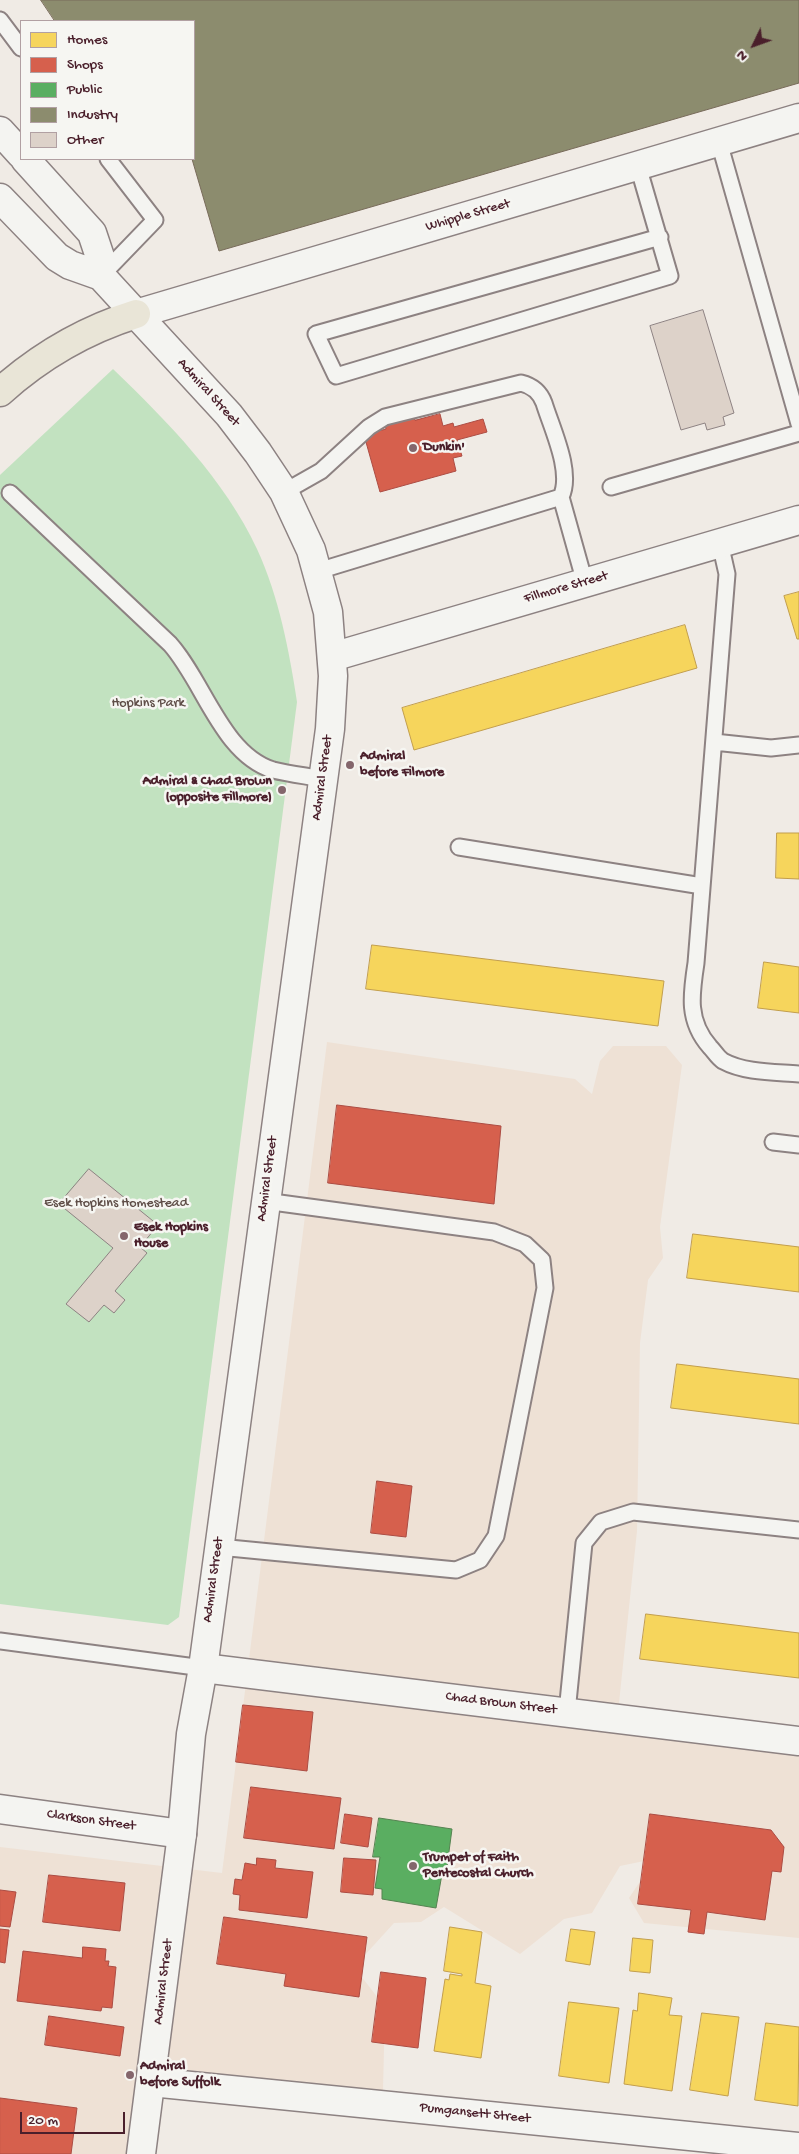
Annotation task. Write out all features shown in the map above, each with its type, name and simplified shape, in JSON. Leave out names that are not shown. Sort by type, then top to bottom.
[{"type":"highway","points":[[0,392],[21,374],[74,339],[103,325],[136,314]]},
{"type":"street","name":"Whipple Street","points":[[136,314],[799,118]]},
{"type":"street","points":[[0,131],[20,153]]},
{"type":"street","points":[[26,160],[92,233],[101,260],[101,276]]},
{"type":"street","name":"Admiral Street","points":[[0,198],[57,257],[70,265],[101,276],[229,415],[258,453],[284,492],[303,530],[318,571],[328,612],[332,657],[332,706],[323,779],[203,1668],[191,1734],[182,1834],[142,2154]]},
{"type":"street","name":"Fillmore Street","points":[[332,657],[799,520]]},
{"type":"street","name":"Chad Brown Street","points":[[203,1668],[799,1741]]},
{"type":"street","name":"Clarkson Street","points":[[0,1809],[182,1834]]},
{"type":"street","name":"Pumgansett Street","points":[[151,2082],[799,2147]]},
{"type":"lane","points":[[0,20],[20,47]]},
{"type":"lane","points":[[719,142],[799,424]]},
{"type":"lane","points":[[101,276],[155,220],[109,160]]},
{"type":"lane","points":[[638,166],[660,237],[670,276],[336,376],[316,334],[660,237]]},
{"type":"lane","points":[[284,492],[321,471],[369,427],[385,417],[521,383],[536,389],[544,403],[565,471],[565,489],[561,497],[585,582]]},
{"type":"lane","points":[[611,487],[799,433]]},
{"type":"lane","points":[[10,493],[170,644],[186,663],[229,734],[248,757],[273,770],[323,779]]},
{"type":"lane","points":[[318,571],[561,497]]},
{"type":"lane","points":[[720,543],[727,574],[696,963],[691,998],[694,1018],[704,1040],[722,1060],[748,1069],[799,1074]]},
{"type":"lane","points":[[714,742],[772,748],[799,745]]},
{"type":"lane","points":[[459,847],[702,886]]},
{"type":"lane","points":[[773,1142],[799,1146]]},
{"type":"lane","points":[[219,1547],[456,1570],[480,1560],[496,1536],[545,1288],[542,1260],[525,1244],[494,1232],[265,1201]]},
{"type":"lane","points":[[567,1712],[584,1543],[601,1522],[633,1512],[799,1530]]},
{"type":"lane","points":[[0,1641],[203,1668]]},
{"type":"shaded area","points":[[327,1042],[575,1079],[592,1094],[600,1061],[613,1046],[666,1046],[682,1065],[660,1227],[663,1258],[648,1280],[640,1343],[637,1531],[619,1703],[624,1708],[799,1732],[799,1938],[644,1923],[629,1898],[645,1874],[649,1860],[620,1866],[592,1913],[564,1919],[520,1954],[444,1907],[421,1922],[394,1923],[354,1967],[385,2007],[383,2090],[377,2095],[159,2081],[149,2154],[0,2154],[0,1847],[222,1873]]},
{"type":"green space","name":"Hopkins Park","points":[[113,369],[193,453],[211,475],[244,523],[265,567],[277,605],[287,643],[297,702],[179,1617],[168,1625],[0,1604],[0,475]]},
{"type":"building: Homes","points":[[799,592],[799,639],[797,639],[784,596]]},
{"type":"building: Homes","points":[[685,625],[697,668],[414,750],[402,708]]},
{"type":"building: Homes","points":[[777,833],[799,833],[799,879],[776,878]]},
{"type":"building: Homes","points":[[372,945],[664,981],[658,1026],[366,989]]},
{"type":"building: Homes","points":[[764,962],[799,967],[799,1013],[758,1008]]},
{"type":"building: Homes","points":[[693,1234],[799,1247],[799,1292],[687,1278]]},
{"type":"building: Homes","points":[[677,1364],[799,1379],[799,1424],[671,1408]]},
{"type":"building: Homes","points":[[646,1614],[799,1633],[799,1678],[640,1659]]},
{"type":"building: Homes","points":[[450,1927],[482,1932],[475,1983],[491,1986],[481,2058],[434,2051],[445,1979],[449,1980],[450,1974],[462,1976],[462,1974],[444,1971]]},
{"type":"building: Homes","points":[[571,1929],[595,1932],[590,1965],[566,1961]]},
{"type":"building: Homes","points":[[633,1938],[653,1940],[650,1973],[630,1971]]},
{"type":"building: Homes","points":[[639,1993],[672,1998],[669,2015],[682,2016],[672,2091],[624,2084],[633,2010],[637,2011]]},
{"type":"building: Homes","points":[[569,2002],[619,2008],[609,2083],[559,2076]]},
{"type":"building: Homes","points":[[702,2013],[739,2017],[728,2096],[690,2090]]},
{"type":"building: Homes","points":[[766,2023],[799,2027],[798,2106],[755,2100]]},
{"type":"building: Shops","name":"Dunkin'","points":[[440,414],[443,426],[453,423],[454,427],[483,419],[487,432],[457,440],[462,456],[453,458],[456,471],[380,492],[364,435],[386,429],[385,425],[414,417],[415,420]]},
{"type":"building: Shops","points":[[337,1105],[501,1126],[494,1204],[328,1183]]},
{"type":"building: Shops","points":[[377,1481],[412,1486],[406,1537],[371,1533]]},
{"type":"building: Shops","points":[[243,1705],[313,1712],[307,1771],[236,1762]]},
{"type":"building: Shops","points":[[251,1787],[341,1798],[334,1849],[244,1838]]},
{"type":"building: Shops","points":[[345,1814],[372,1818],[368,1847],[341,1843]]},
{"type":"building: Shops","points":[[650,1814],[771,1830],[784,1847],[781,1872],[772,1871],[765,1920],[707,1912],[704,1934],[688,1932],[691,1910],[638,1904]]},
{"type":"building: Shops","points":[[257,1858],[276,1860],[275,1868],[313,1872],[307,1918],[239,1910],[240,1895],[233,1894],[235,1879],[242,1880],[245,1863],[256,1865]]},
{"type":"building: Shops","points":[[344,1858],[376,1860],[373,1895],[341,1892]]},
{"type":"building: Shops","points":[[49,1875],[125,1883],[120,1931],[43,1922]]},
{"type":"building: Shops","points":[[0,1890],[16,1892],[10,1927],[0,1926]]},
{"type":"building: Shops","points":[[224,1917],[367,1937],[359,1997],[284,1986],[286,1974],[217,1964]]},
{"type":"building: Shops","points":[[0,1929],[9,1930],[5,1963],[0,1962]]},
{"type":"building: Shops","points":[[83,1947],[106,1949],[105,1961],[109,1961],[108,1966],[116,1967],[112,2008],[102,2007],[101,2011],[17,2001],[23,1951],[82,1958]]},
{"type":"building: Shops","points":[[381,1972],[426,1978],[418,2048],[372,2042]]},
{"type":"building: Shops","points":[[49,2016],[124,2027],[120,2056],[45,2045]]},
{"type":"building: Shops","points":[[0,2098],[77,2108],[71,2154],[0,2154]]},
{"type":"building: Public","name":"Trumpet of Faith Pentecostal Church","points":[[379,1818],[452,1829],[446,1874],[442,1874],[436,1908],[382,1899],[382,1889],[375,1888],[380,1857],[373,1857]]},
{"type":"building: Industry","points":[[41,0],[799,0],[799,83],[219,251],[192,160],[195,160],[195,20],[54,20]]},
{"type":"building: Other","points":[[703,310],[734,413],[723,417],[725,425],[707,430],[705,423],[681,430],[650,326]]},
{"type":"building: Other","name":"Esek Hopkins House","points":[[89,1169],[158,1225],[140,1247],[147,1253],[115,1291],[125,1300],[114,1313],[104,1305],[89,1322],[66,1304],[113,1248],[59,1204]]},
{"type":"place","name":"Dunkin'","points":[[413,448]]},
{"type":"place","name":"Admiral before Filmore","points":[[350,765]]},
{"type":"place","name":"Admiral & Chad Brown (opposite Fillmore)","points":[[282,790]]},
{"type":"place","name":"Esek Hopkins House","points":[[124,1236]]},
{"type":"place","name":"Trumpet of Faith Pentecostal Church","points":[[413,1866]]},
{"type":"place","name":"Admiral before Suffolk","points":[[130,2075]]},
{"type":"park label","name":"Esek Hopkins Homestead","points":[[116,1204]]}]
